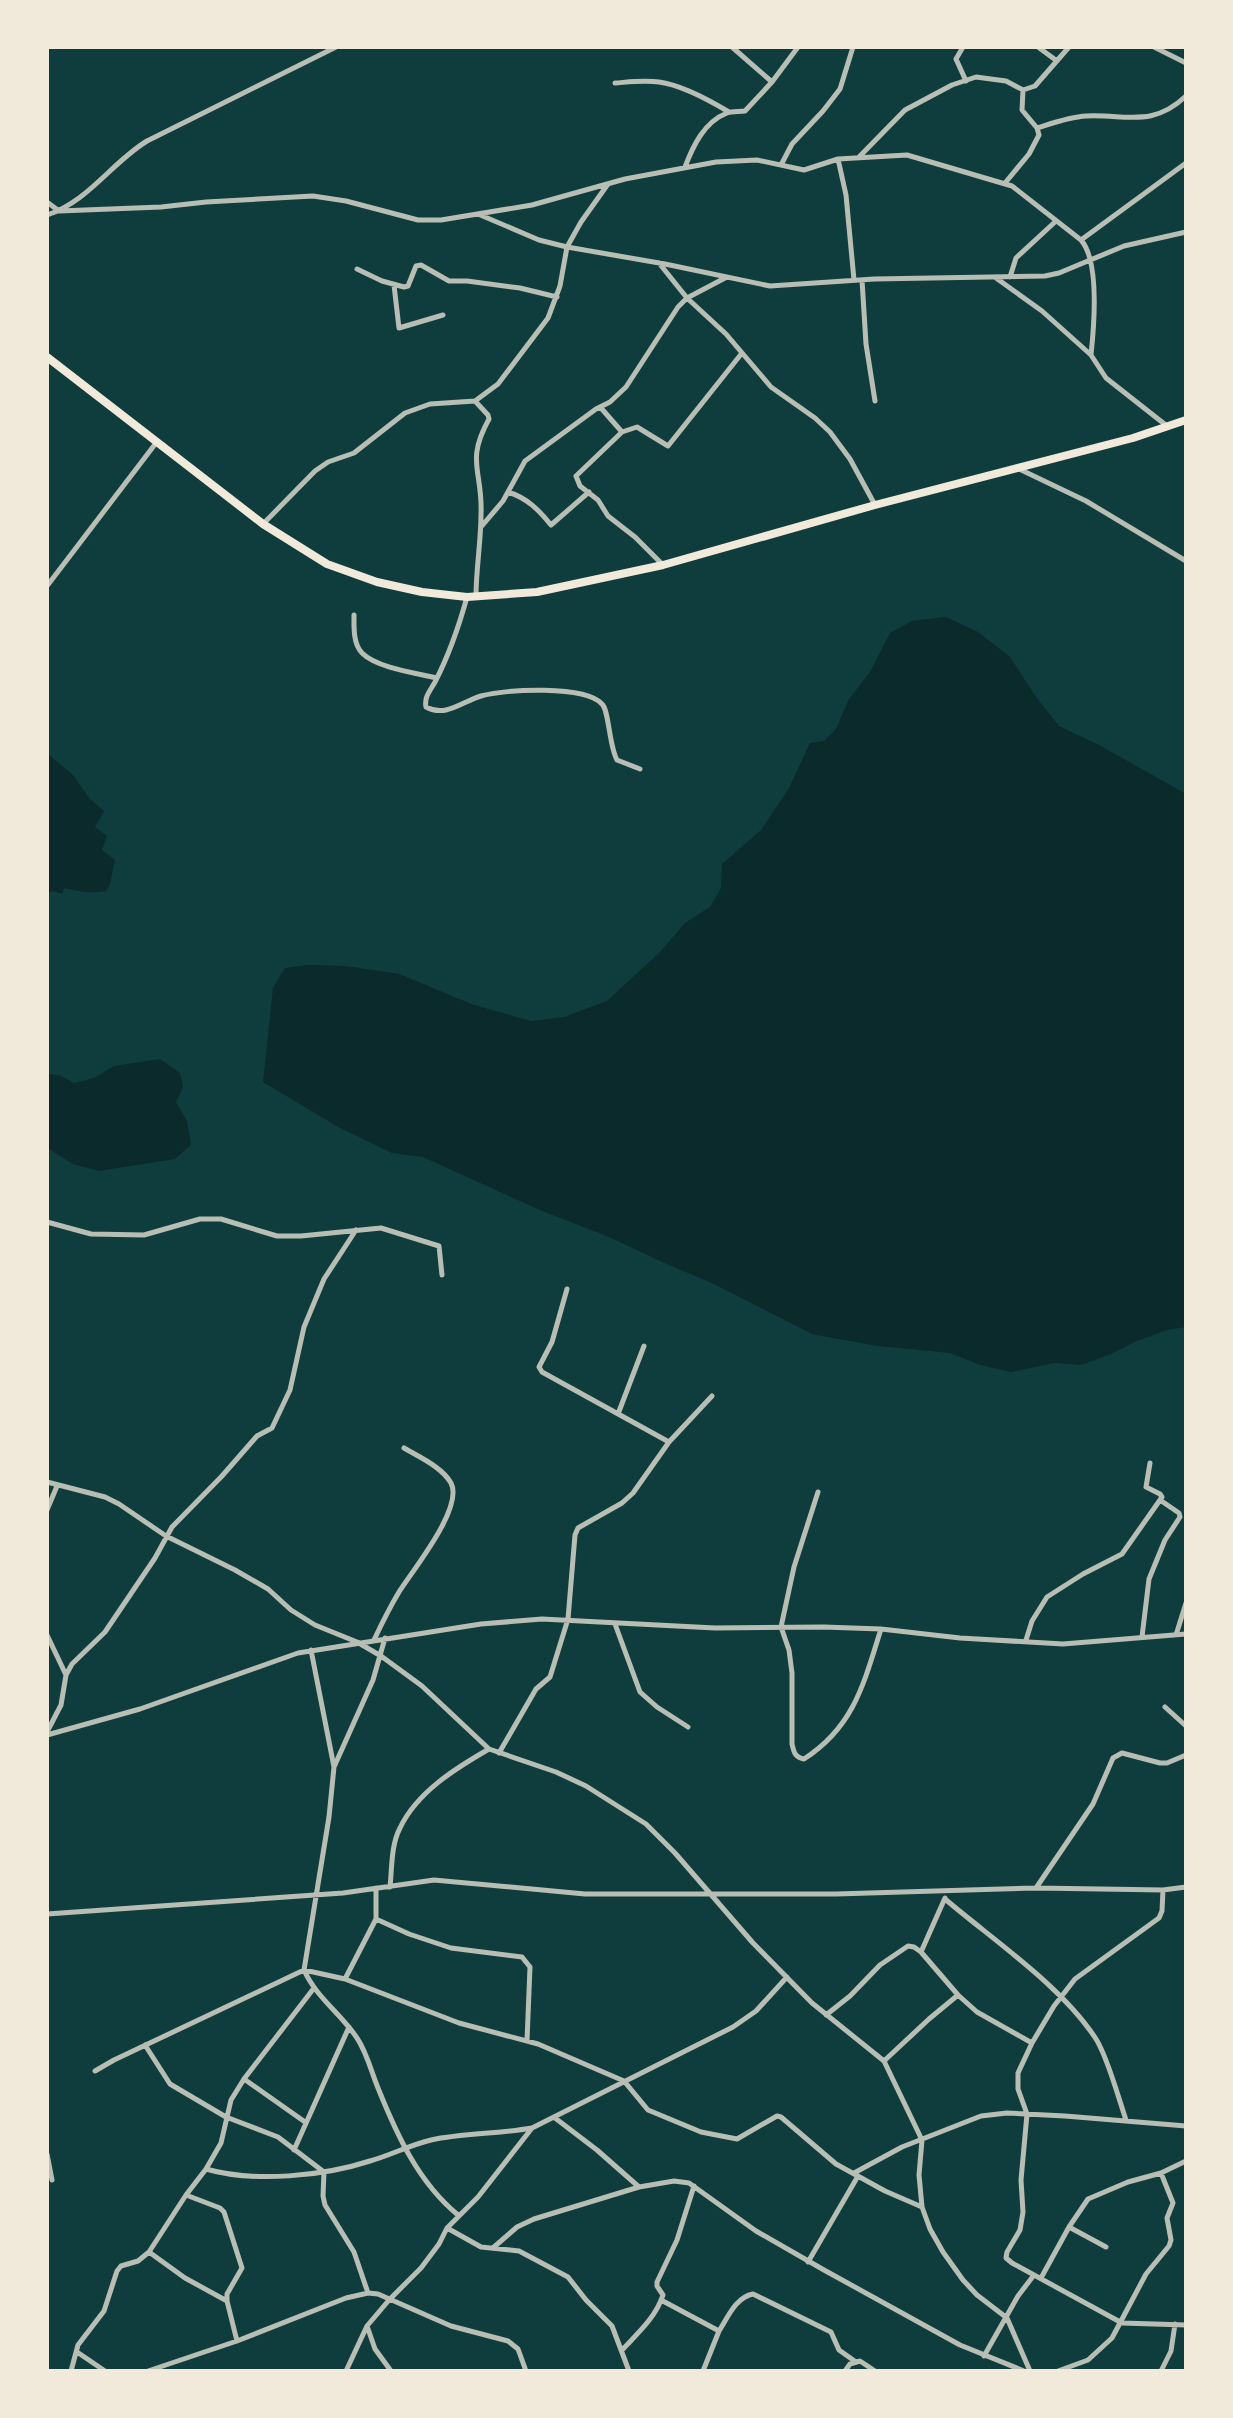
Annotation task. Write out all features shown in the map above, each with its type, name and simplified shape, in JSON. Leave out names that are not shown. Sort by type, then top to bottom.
[{"type":"main road","points":[[47,357],[156,443],[289,542],[341,569],[377,582],[422,592],[472,596],[537,592],[663,565],[875,505],[1133,438],[1186,420]]},
{"type":"street","points":[[59,211],[101,181],[127,155],[147,141],[336,47]]},
{"type":"street","points":[[732,47],[772,82]]},
{"type":"street","points":[[685,167],[699,136],[729,112],[744,111],[772,82],[799,47]]},
{"type":"street","points":[[781,165],[792,144],[840,89],[853,47]]},
{"type":"street","points":[[963,47],[956,59],[966,81]]},
{"type":"street","points":[[1038,47],[1056,61]]},
{"type":"street","points":[[859,157],[911,106],[952,85],[976,78],[1006,81],[1023,90],[1035,86],[1069,47]]},
{"type":"street","points":[[1154,47],[1186,63]]},
{"type":"street","points":[[615,83],[668,83],[729,112]]},
{"type":"street","points":[[1005,183],[1034,147],[1039,135],[1037,128],[1021,110],[1023,90]]},
{"type":"street","points":[[1037,128],[1084,116],[1155,116],[1173,108],[1186,96]]},
{"type":"street","points":[[47,215],[59,211],[313,196],[346,201],[418,220],[456,219],[544,202],[685,167],[757,160],[809,170],[838,159],[907,155],[982,179],[1005,183],[1081,240],[1091,260],[1094,329],[1091,355]]},
{"type":"street","points":[[838,159],[846,195],[854,280]]},
{"type":"street","points":[[1081,240],[1186,163]]},
{"type":"street","points":[[263,524],[315,471],[328,462],[354,453],[405,412],[430,404],[475,401],[498,384],[548,318],[557,297],[567,247],[608,184]]},
{"type":"street","points":[[47,202],[59,211]]},
{"type":"street","points":[[478,214],[530,237],[567,247],[770,286],[854,280],[996,278],[1059,273],[1124,246],[1186,232]]},
{"type":"street","points":[[1010,276],[1016,258],[1056,221]]},
{"type":"street","points":[[659,263],[687,298],[726,334],[781,395],[816,418],[830,432],[850,459],[875,505]]},
{"type":"street","points":[[358,269],[404,287],[408,286],[419,264],[449,281],[520,288],[557,297]]},
{"type":"street","points":[[481,527],[496,511],[521,466],[530,456],[601,408],[626,387],[665,324],[687,298],[726,278]]},
{"type":"street","points":[[996,278],[1042,310],[1091,355],[1106,378],[1168,427]]},
{"type":"street","points":[[862,280],[868,365],[875,401]]},
{"type":"street","points":[[394,285],[399,328],[443,315]]},
{"type":"street","points":[[663,565],[635,537],[608,516],[598,500],[580,486],[576,476],[622,432],[638,427],[668,446],[742,352]]},
{"type":"street","points":[[475,401],[489,419],[475,455],[481,497],[481,527],[472,596],[437,678],[424,700],[426,707],[432,711],[442,711],[491,693],[579,692],[605,707],[610,741],[617,760],[640,769]]},
{"type":"street","points":[[601,408],[622,432]]},
{"type":"street","points":[[47,586],[156,443]]},
{"type":"street","points":[[1017,468],[1086,501],[1186,561]]},
{"type":"street","points":[[508,492],[535,507],[551,525],[589,492]]},
{"type":"street","points":[[354,615],[355,636],[362,653],[377,662],[437,678]]},
{"type":"street","points":[[47,1222],[99,1234],[144,1234],[200,1219],[221,1219],[277,1236],[381,1228],[440,1247],[442,1275]]},
{"type":"street","points":[[47,1734],[61,1705],[66,1675],[72,1664],[105,1632],[155,1558],[172,1527],[257,1436],[272,1428],[290,1391],[304,1326],[324,1279],[356,1230]]},
{"type":"street","points":[[567,1289],[552,1342],[539,1367],[542,1372],[669,1442]]},
{"type":"street","points":[[618,1414],[645,1346]]},
{"type":"street","points":[[499,1753],[536,1689],[550,1677],[568,1619],[575,1535],[579,1528],[622,1503],[633,1493],[669,1442],[712,1396]]},
{"type":"street","points":[[374,1640],[400,1591],[432,1548],[453,1494],[449,1480],[404,1448]]},
{"type":"street","points":[[1026,1640],[1032,1621],[1047,1597],[1122,1554],[1160,1500],[1160,1494],[1146,1487],[1150,1463]]},
{"type":"street","points":[[47,1482],[112,1500],[166,1536],[268,1589],[291,1610],[315,1625],[357,1642],[381,1656],[422,1686],[489,1749],[556,1772],[586,1786],[646,1824],[787,1977],[826,2015],[884,2061],[922,2140],[919,2175],[922,2207],[943,2252],[977,2295],[1007,2318],[1030,2371]]},
{"type":"street","points":[[47,1510],[57,1486]]},
{"type":"street","points":[[818,1492],[794,1567],[781,1627],[793,1672],[794,1755],[804,1759],[821,1747],[846,1721],[857,1699],[881,1629]]},
{"type":"street","points":[[1142,1637],[1149,1578],[1165,1540],[1180,1521],[1179,1513],[1160,1500]]},
{"type":"street","points":[[1176,1635],[1186,1603]]},
{"type":"street","points":[[47,1734],[140,1709],[311,1650],[481,1624],[568,1619],[615,1624],[715,1628],[881,1629],[960,1638],[1063,1644],[1186,1634]]},
{"type":"street","points":[[615,1624],[640,1692],[657,1707],[688,1727]]},
{"type":"street","points":[[47,1635],[66,1675]]},
{"type":"street","points":[[334,1767],[368,1692],[385,1638]]},
{"type":"street","points":[[311,1650],[334,1767],[329,1817],[304,1970],[314,1988],[349,2027],[366,2055],[384,2104],[405,2148],[429,2187],[458,2215]]},
{"type":"street","points":[[1165,1707],[1186,1726]]},
{"type":"street","points":[[390,1887],[399,1829],[412,1808],[428,1791],[489,1749]]},
{"type":"street","points":[[1035,1888],[1093,1804],[1113,1758],[1122,1753],[1167,1763],[1186,1755]]},
{"type":"street","points":[[48,1914],[316,1895],[434,1880],[585,1894],[836,1894],[1035,1888],[1163,1889],[1186,1886]]},
{"type":"street","points":[[345,1979],[376,1919],[376,1888]]},
{"type":"street","points":[[1163,1889],[1159,1918],[1075,1979],[1061,1995],[1032,2043],[1018,2073],[1018,2089],[1027,2114],[1021,2180],[1022,2220],[1006,2258],[1122,2323],[1186,2325]]},
{"type":"street","points":[[921,1952],[947,1891]]},
{"type":"street","points":[[945,1899],[1061,1995],[1097,2040],[1126,2120]]},
{"type":"street","points":[[376,1919],[419,1938],[451,1948],[522,1957],[527,1961],[530,1966],[527,2041]]},
{"type":"street","points":[[826,2015],[850,1996],[880,1965],[908,1945],[921,1952],[958,1995],[977,2012],[1032,2043]]},
{"type":"street","points":[[95,2071],[304,1970],[345,1979],[459,2024],[527,2041],[624,2081],[648,2110],[701,2132],[737,2139],[776,2116],[781,2117],[830,2159],[884,2191],[922,2207]]},
{"type":"street","points":[[206,2169],[225,2175],[251,2176],[324,2172],[448,2138],[533,2128],[733,2027],[756,2011],[787,1977]]},
{"type":"street","points":[[71,2371],[84,2336],[104,2311],[121,2266],[138,2261],[149,2252],[221,2143],[226,2117],[244,2079],[314,1988]]},
{"type":"street","points":[[884,2061],[958,1995]]},
{"type":"street","points":[[295,2150],[349,2027]]},
{"type":"street","points":[[145,2045],[170,2084],[226,2117],[268,2132],[324,2172]]},
{"type":"street","points":[[244,2079],[305,2122]]},
{"type":"street","points":[[808,2262],[856,2174],[883,2156],[981,2116],[1007,2113],[1186,2126]]},
{"type":"street","points":[[555,2118],[639,2186]]},
{"type":"street","points":[[346,2371],[367,2326],[421,2268],[447,2228],[478,2197],[533,2128]]},
{"type":"street","points":[[47,2154],[52,2180]]},
{"type":"street","points":[[984,2356],[1018,2296],[1038,2276],[1088,2199],[1128,2182],[1161,2173],[1186,2161]]},
{"type":"street","points":[[324,2172],[325,2205],[354,2252],[368,2293]]},
{"type":"street","points":[[1058,2371],[1087,2360],[1112,2338],[1146,2274],[1166,2251],[1171,2240],[1167,2218],[1173,2203],[1161,2173]]},
{"type":"street","points":[[494,2247],[517,2227],[534,2219],[639,2186],[674,2181],[694,2186],[757,2231],[808,2262],[960,2345],[1024,2371]]},
{"type":"street","points":[[622,2350],[645,2325],[661,2300],[663,2295],[657,2282],[677,2240],[694,2186]]},
{"type":"street","points":[[186,2195],[224,2212],[242,2268],[227,2294],[237,2341]]},
{"type":"street","points":[[1069,2227],[1106,2247]]},
{"type":"street","points":[[447,2228],[481,2247],[519,2251],[568,2277],[612,2326],[629,2371]]},
{"type":"street","points":[[149,2252],[165,2266],[227,2301]]},
{"type":"street","points":[[148,2371],[237,2341],[346,2298],[368,2293],[378,2294],[451,2326],[508,2341],[518,2350],[526,2371]]},
{"type":"street","points":[[703,2371],[719,2331],[739,2300],[745,2295],[753,2294],[831,2332],[839,2350],[876,2371]]},
{"type":"street","points":[[661,2300],[719,2331]]},
{"type":"street","points":[[1161,2371],[1171,2351],[1175,2324]]},
{"type":"street","points":[[367,2326],[374,2348],[391,2371]]},
{"type":"street","points":[[76,2352],[105,2371]]},
{"type":"street","points":[[845,2371],[856,2362]]},
{"type":"water","points":[[946,617],[978,632],[1010,657],[1059,726],[1101,746],[1186,794],[1186,1327],[1167,1330],[1081,1365],[1054,1363],[1011,1372],[981,1365],[950,1353],[877,1346],[812,1334],[712,1283],[609,1237],[540,1210],[423,1157],[392,1153],[340,1128],[263,1082],[273,988],[285,968],[308,965],[346,966],[399,974],[474,1005],[531,1021],[564,1017],[607,1001],[660,952],[685,923],[710,907],[721,888],[722,864],[761,830],[789,788],[810,743],[824,741],[836,729],[849,699],[870,672],[890,633],[912,621]]},
{"type":"water","points":[[47,753],[73,775],[90,799],[104,811],[95,827],[107,836],[102,850],[115,860],[106,891],[89,892],[64,888],[62,894],[54,891],[47,893]]},
{"type":"water","points":[[160,1059],[180,1073],[183,1087],[176,1102],[187,1121],[191,1145],[175,1159],[99,1171],[73,1164],[47,1148],[47,1074],[59,1075],[74,1083],[94,1078],[114,1066]]}]
